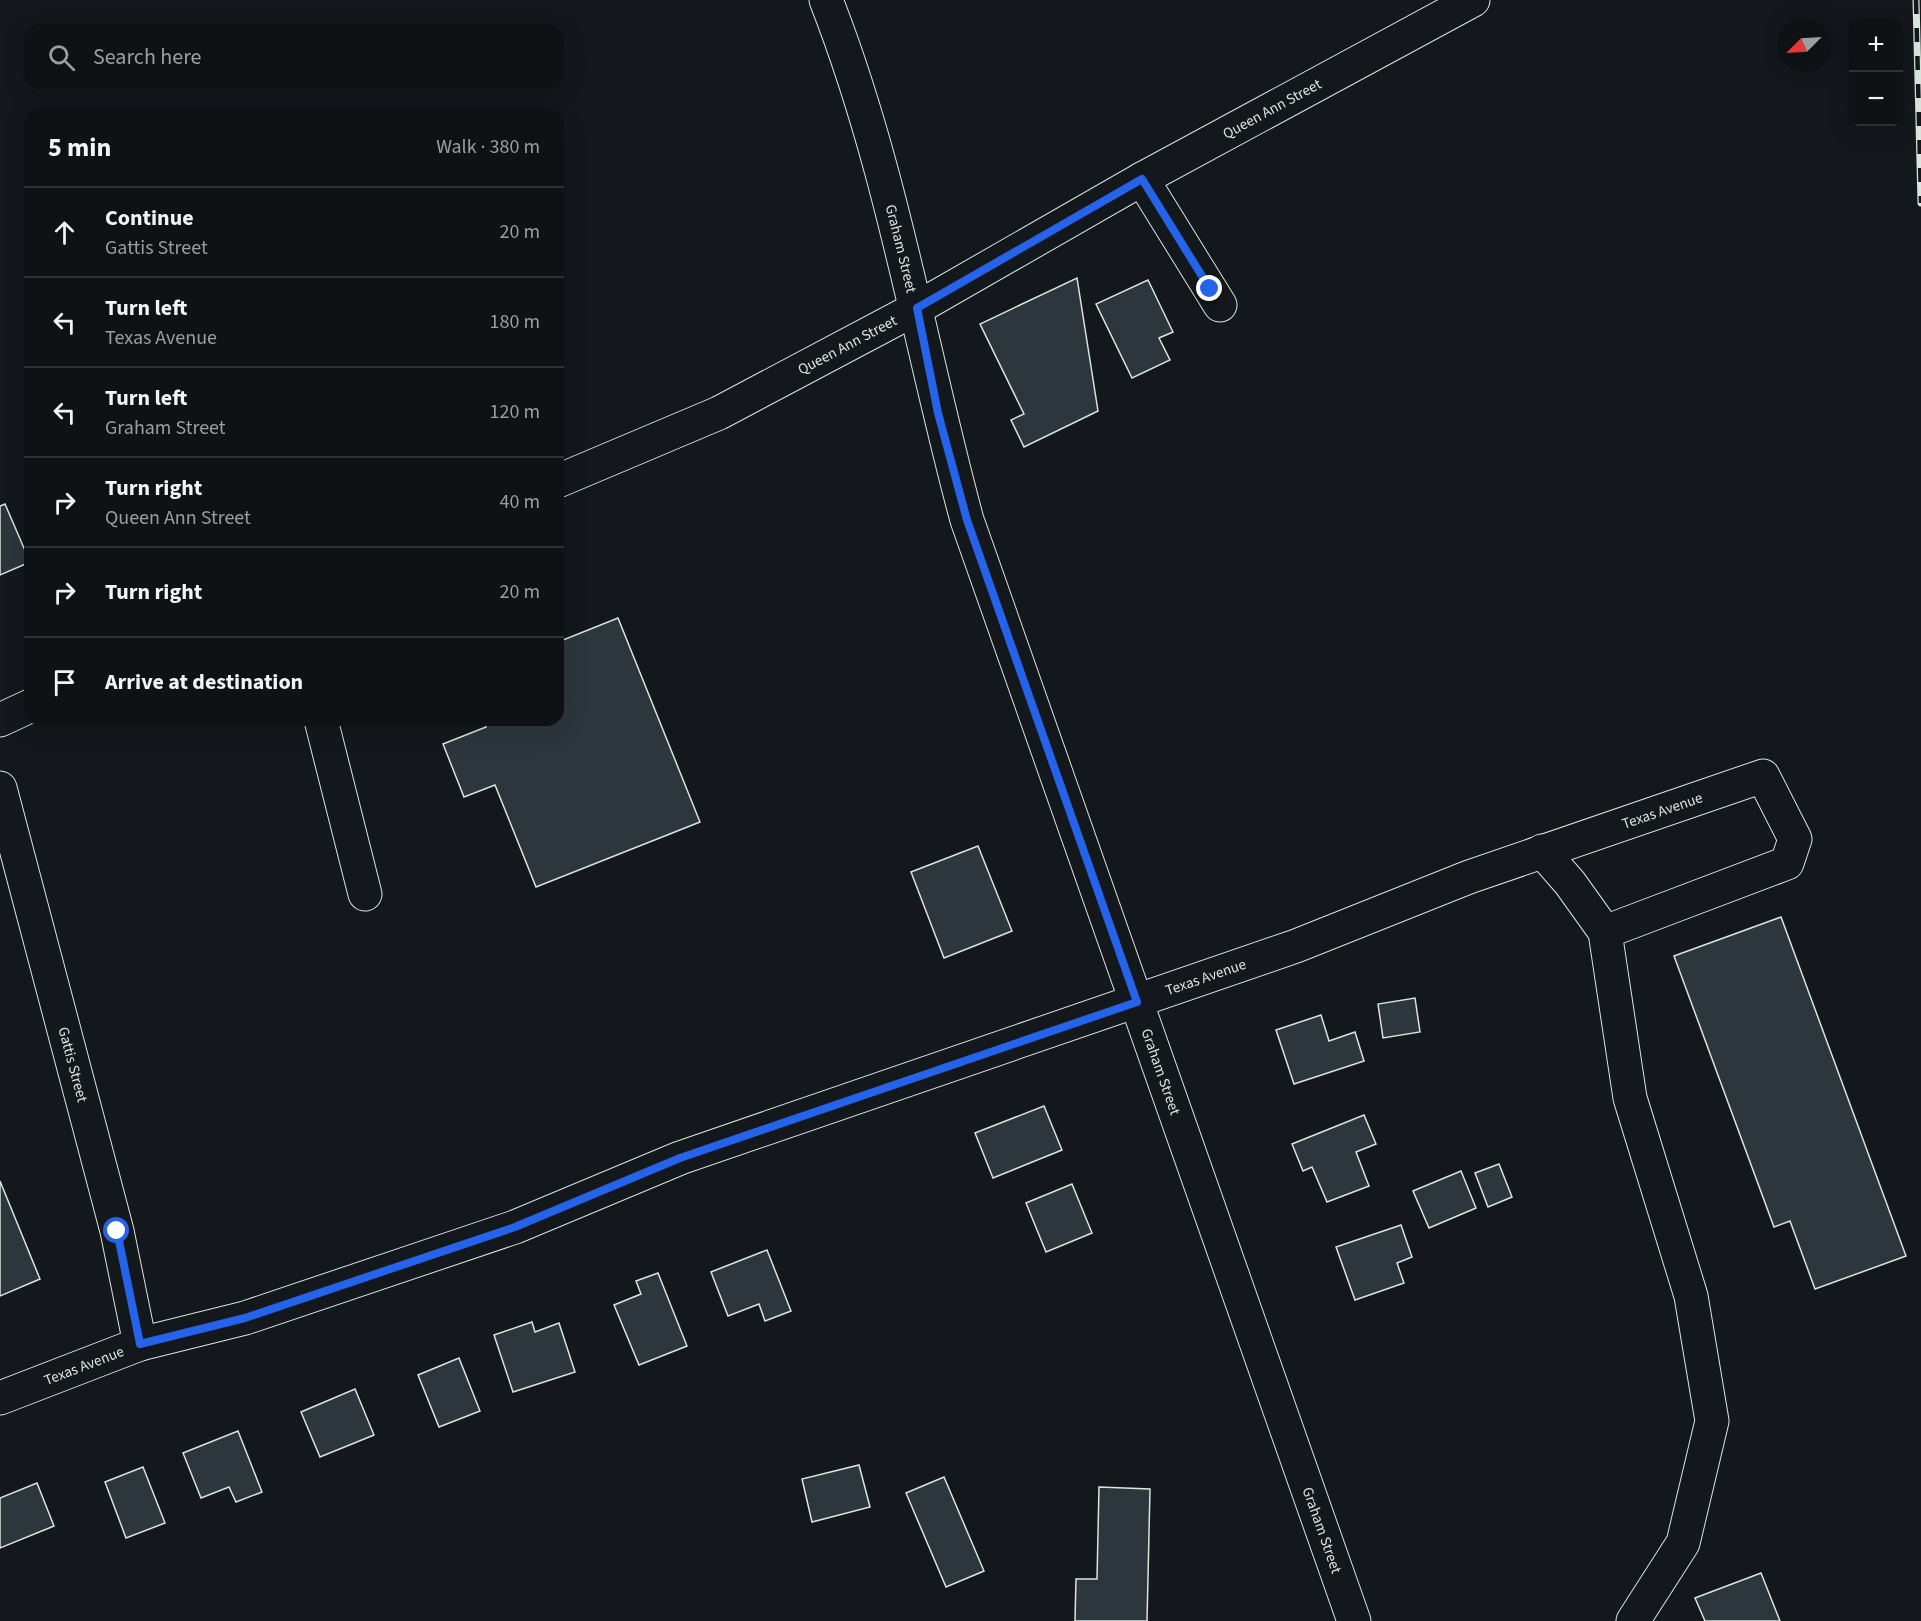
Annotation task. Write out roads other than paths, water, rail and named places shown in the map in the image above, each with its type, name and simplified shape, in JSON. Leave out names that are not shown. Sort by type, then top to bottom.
[{"type":"street","name":"Graham Street","points":[[826,0],[848,57],[917,308],[938,413],[967,520],[1354,1621]]},
{"type":"street","name":"Queen Ann Street","points":[[564,478],[718,413],[917,308],[1142,179],[1473,0]]},
{"type":"street","points":[[1142,179],[1220,305]]},
{"type":"street","points":[[0,720],[24,709]]},
{"type":"street","points":[[323,726],[365,894]]},
{"type":"street","name":"Texas Avenue","points":[[0,1398],[140,1344],[245,1318],[504,1231],[680,1158],[1296,946],[1469,877],[1763,776],[1795,839],[1787,862],[1605,932]]},
{"type":"street","name":"Gattis Street","points":[[0,788],[114,1220],[140,1344]]},
{"type":"street","points":[[1542,851],[1605,932],[1630,1098],[1690,1296],[1712,1421],[1683,1543],[1633,1621]]},
{"type":"railway","points":[[1916,0],[1921,203]]}]
